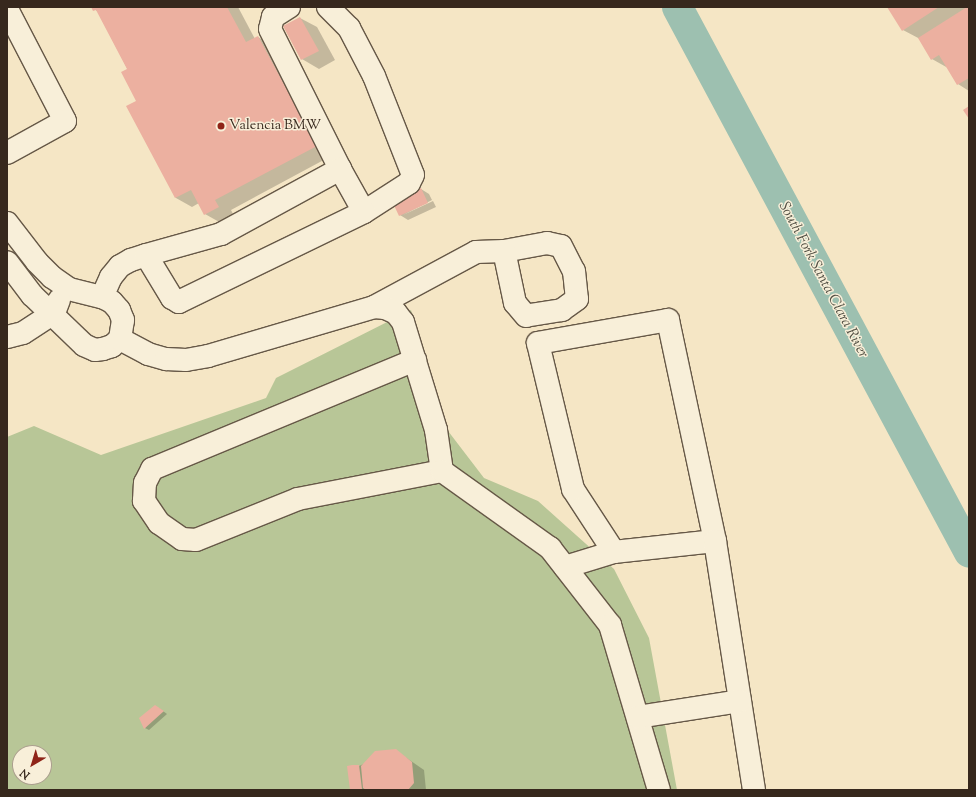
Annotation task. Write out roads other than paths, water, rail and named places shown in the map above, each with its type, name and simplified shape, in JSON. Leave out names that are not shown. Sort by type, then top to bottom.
[{"type":"street","points":[[146,255],[172,298],[179,302],[364,212],[409,183],[413,175],[374,76],[349,28],[328,7]]},
{"type":"street","points":[[7,9],[65,121],[7,153]]},
{"type":"street","points":[[276,10],[270,29],[340,169],[364,212]]},
{"type":"street","points":[[102,297],[111,277],[120,266],[146,255],[221,234],[340,169]]},
{"type":"street","points":[[7,223],[37,262],[69,289],[102,297],[119,310],[123,329],[120,338],[112,346],[95,350],[84,345],[54,313],[32,295],[7,262]]},
{"type":"street","points":[[120,338],[148,354],[166,359],[186,360],[208,356],[374,307],[476,252],[504,251]]},
{"type":"street","points":[[7,337],[24,334],[54,313],[61,297],[69,289]]},
{"type":"street","points":[[374,307],[385,308],[399,318],[436,430],[442,471],[550,548],[610,625],[638,717],[657,788]]},
{"type":"street","points":[[614,552],[573,489],[538,343],[668,320],[715,542],[754,790]]},
{"type":"street","points":[[414,360],[152,469],[145,483],[144,501],[159,523],[182,538],[196,540],[298,499],[442,471]]},
{"type":"street","points":[[565,567],[614,552],[715,542]]},
{"type":"street","points":[[638,717],[740,701]]},
{"type":"waterway","name":"South Fork Santa Clara River","points":[[677,7],[969,552]]},
{"type":"place","name":"Valencia BMW","points":[[221,126]]}]
